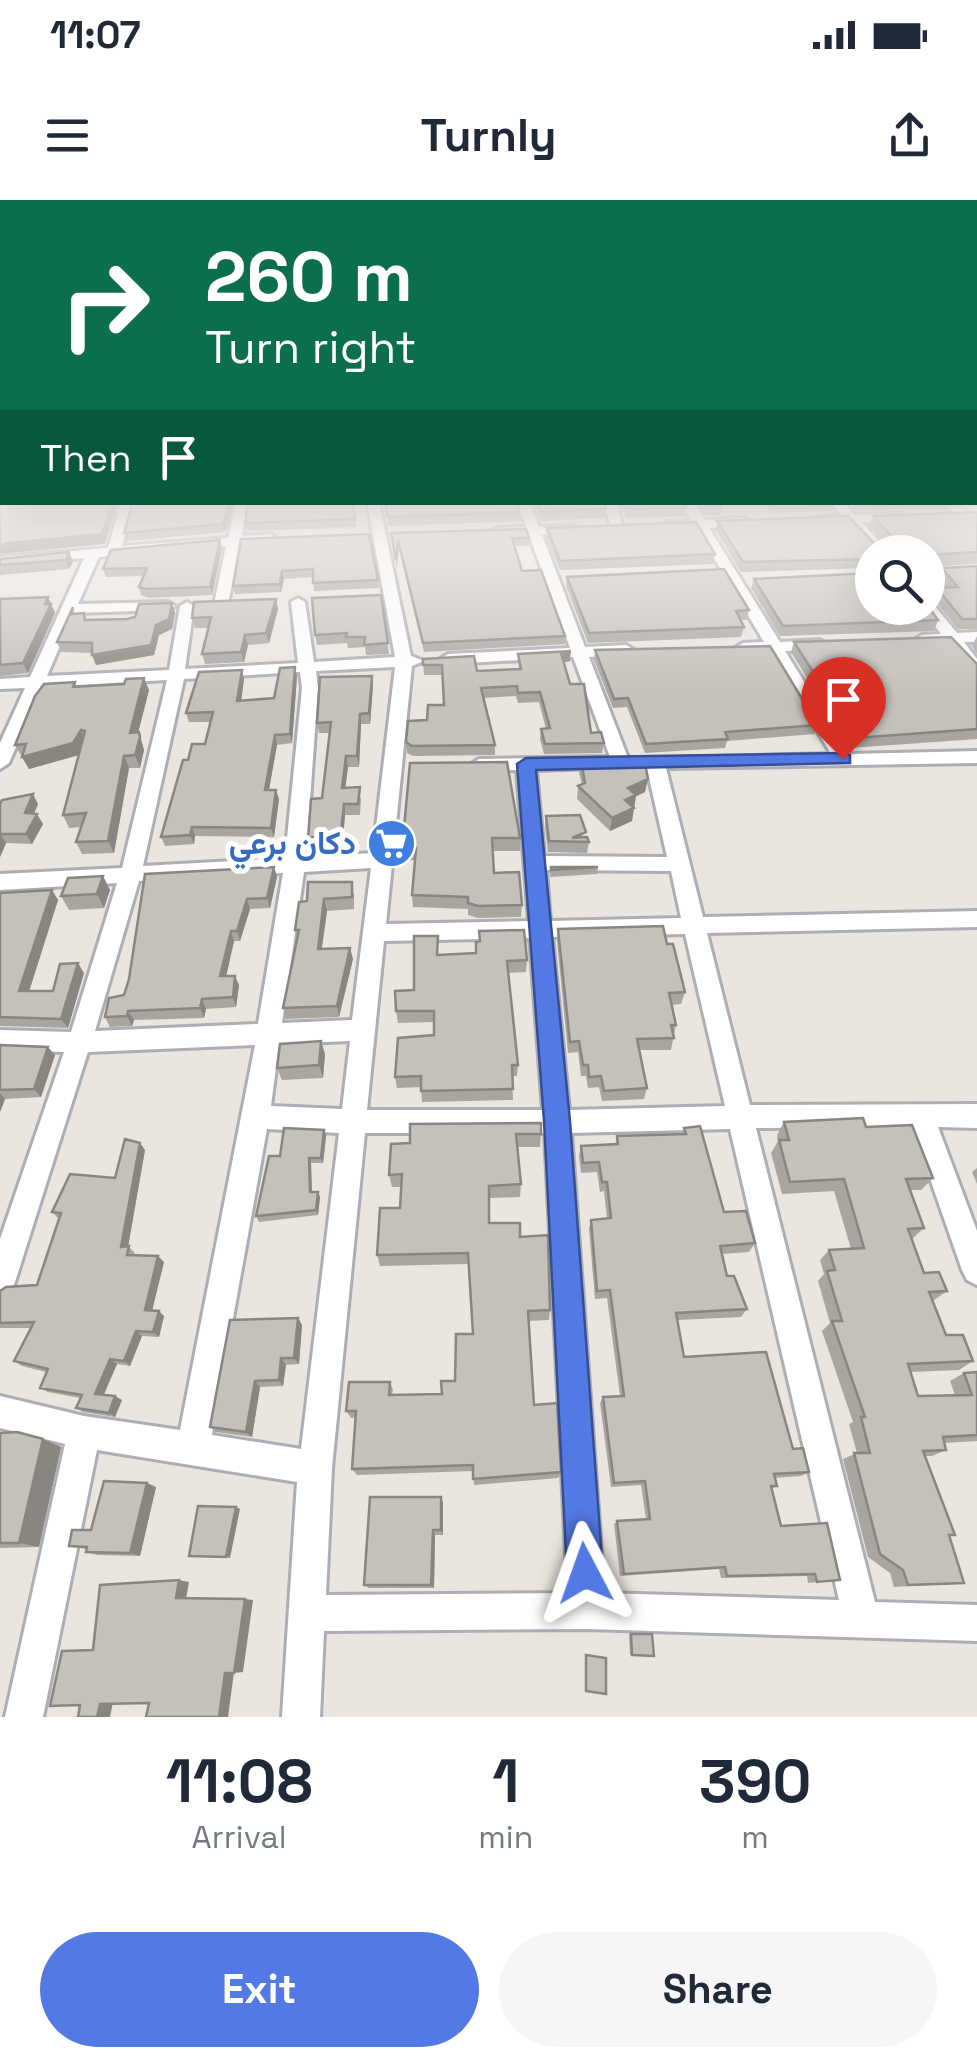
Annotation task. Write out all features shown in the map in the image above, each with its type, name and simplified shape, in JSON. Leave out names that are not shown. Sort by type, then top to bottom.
[{"type":"street","points":[[0,560],[26,558]]},
{"type":"street","points":[[0,763],[91,558]]},
{"type":"street","points":[[221,604],[232,558]]},
{"type":"street","points":[[301,1717],[315,1468],[356,1124],[373,933],[383,860],[404,766],[404,662],[385,597],[382,558]]},
{"type":"street","points":[[543,558],[620,763]]},
{"type":"street","points":[[719,558],[843,759]]},
{"type":"street","points":[[945,571],[977,568]]},
{"type":"street","points":[[708,572],[754,580]]},
{"type":"street","points":[[550,579],[570,578]]},
{"type":"street","points":[[193,1448],[256,1118],[295,862],[309,667],[297,602]]},
{"type":"street","points":[[67,609],[240,604]]},
{"type":"street","points":[[0,1282],[134,872],[178,674],[188,606]]},
{"type":"street","points":[[942,625],[977,670]]},
{"type":"street","points":[[894,642],[977,637]]},
{"type":"street","points":[[718,648],[834,644]]},
{"type":"street","points":[[0,684],[643,650]]},
{"type":"street","points":[[451,765],[977,757]]},
{"type":"street","points":[[655,762],[862,1622]]},
{"type":"street","points":[[526,764],[557,1121],[587,1611]]},
{"type":"street","points":[[0,882],[295,862],[383,860]]},
{"type":"street","points":[[536,863],[680,864]]},
{"type":"street","points":[[373,933],[976,920]]},
{"type":"street","points":[[0,1040],[78,1042],[364,1030]]},
{"type":"street","points":[[921,1115],[977,1270]]},
{"type":"street","points":[[256,1118],[356,1124],[742,1116],[977,1116]]},
{"type":"street","points":[[0,1412],[84,1432],[315,1468]]},
{"type":"street","points":[[24,1717],[84,1432]]},
{"type":"street","points":[[306,1614],[587,1611],[977,1623]]},
{"type":"building","points":[[12,558],[67,558],[0,565],[0,559]]},
{"type":"building","points":[[108,558],[216,558],[210,587],[146,589],[139,587],[147,568],[103,569]]},
{"type":"building","points":[[238,558],[374,558],[378,580],[313,583],[313,569],[282,571],[280,584],[233,586]]},
{"type":"building","points":[[402,558],[518,558],[522,571],[541,570],[565,636],[423,643]]},
{"type":"building","points":[[559,558],[631,558],[560,561]]},
{"type":"building","points":[[740,558],[855,558],[743,562]]},
{"type":"building","points":[[977,566],[977,619],[962,619],[945,598],[945,587],[958,587],[945,568]]},
{"type":"building","points":[[724,569],[749,610],[736,611],[744,627],[589,633],[567,577]]},
{"type":"building","points":[[855,574],[855,623],[783,626],[754,579]]},
{"type":"building","points":[[381,595],[388,643],[364,645],[365,637],[346,637],[347,633],[315,635],[312,598]]},
{"type":"building","points":[[48,597],[45,604],[51,604],[23,663],[0,665],[0,599]]},
{"type":"building","points":[[276,599],[266,633],[245,635],[241,652],[202,654],[211,617],[192,618],[194,602]]},
{"type":"building","points":[[172,603],[169,619],[156,625],[151,645],[92,655],[92,643],[57,642],[73,607],[72,614],[84,613],[85,620],[127,619],[135,617],[139,604]]},
{"type":"building","points":[[951,637],[977,664],[977,729],[855,738],[794,642]]},
{"type":"building","points":[[770,646],[818,725],[725,732],[728,739],[646,744],[628,698],[614,699],[595,650]]},
{"type":"building","points":[[571,651],[561,653],[570,684],[584,684],[591,733],[601,732],[604,743],[545,744],[541,729],[550,728],[540,692],[518,693],[517,686],[481,688],[495,745],[412,746],[406,742],[408,721],[427,720],[428,705],[444,705],[442,665],[423,665],[423,659],[474,656],[477,671],[521,669],[518,654]]},
{"type":"building","points":[[295,667],[290,734],[275,735],[265,790],[276,790],[271,828],[192,827],[190,835],[161,837],[183,760],[188,760],[192,744],[205,744],[213,712],[186,713],[199,672],[242,670],[237,701],[274,698],[280,668]]},
{"type":"building","points":[[372,676],[369,713],[360,714],[357,756],[346,756],[342,788],[360,787],[358,804],[344,804],[340,841],[314,842],[315,837],[308,838],[311,799],[322,798],[331,722],[317,723],[320,677]]},
{"type":"building","points":[[144,678],[130,733],[139,732],[140,737],[135,755],[124,756],[108,841],[76,842],[86,813],[63,815],[85,731],[81,730],[73,743],[22,757],[26,744],[15,745],[35,696],[44,684],[124,684],[126,679]]},
{"type":"building","points":[[644,759],[648,779],[628,788],[636,795],[625,800],[634,808],[612,818],[578,786],[585,783],[581,760]]},
{"type":"building","points":[[507,762],[520,838],[492,838],[494,873],[519,872],[522,905],[478,906],[468,903],[468,897],[412,895],[416,848],[402,849],[410,763]]},
{"type":"building","points":[[33,794],[25,813],[37,814],[26,834],[0,834],[2,800]]},
{"type":"building","points":[[580,815],[586,832],[572,838],[587,837],[589,842],[549,841],[546,816]]},
{"type":"building","points":[[274,867],[267,898],[247,899],[237,931],[231,931],[220,976],[235,976],[233,997],[202,999],[200,1008],[128,1011],[127,1016],[105,1017],[109,998],[124,995],[129,979],[145,874]]},
{"type":"building","points":[[551,867],[598,867],[551,870]]},
{"type":"building","points":[[103,876],[97,894],[61,896],[68,878]]},
{"type":"building","points":[[308,882],[352,882],[352,897],[324,899],[318,949],[350,948],[337,1006],[283,1008],[299,930],[295,930],[299,902],[307,901]]},
{"type":"building","points":[[52,890],[19,991],[53,991],[60,964],[78,963],[61,1019],[0,1017],[0,893]]},
{"type":"building","points":[[663,926],[667,944],[673,944],[685,992],[669,993],[676,1025],[671,1025],[674,1038],[637,1039],[647,1088],[604,1091],[601,1076],[589,1077],[588,1065],[583,1065],[579,1041],[570,1042],[558,929]]},
{"type":"building","points":[[524,930],[527,960],[507,961],[518,1065],[512,1065],[513,1089],[421,1091],[421,1076],[395,1077],[398,1038],[434,1035],[434,1011],[396,1011],[395,991],[414,990],[414,936],[438,936],[437,955],[476,953],[479,931]]},
{"type":"building","points":[[321,1041],[319,1065],[277,1068],[280,1044]]},
{"type":"building","points":[[0,1045],[48,1047],[34,1089],[0,1090]]},
{"type":"building","points":[[863,1118],[866,1127],[912,1125],[933,1178],[906,1179],[924,1228],[908,1229],[924,1273],[939,1272],[947,1291],[929,1292],[946,1335],[963,1335],[973,1361],[908,1364],[918,1396],[972,1395],[964,1373],[977,1372],[977,1435],[943,1437],[946,1450],[923,1451],[955,1535],[949,1535],[964,1583],[908,1585],[903,1570],[880,1554],[854,1453],[870,1453],[861,1417],[865,1417],[832,1321],[842,1321],[827,1271],[835,1270],[829,1250],[864,1248],[844,1179],[790,1182],[779,1140],[789,1140],[784,1122]]},
{"type":"building","points":[[541,1123],[541,1134],[516,1134],[521,1184],[489,1186],[489,1223],[520,1223],[520,1237],[548,1235],[550,1310],[528,1311],[534,1405],[557,1403],[561,1472],[473,1479],[473,1465],[352,1469],[356,1411],[346,1411],[349,1382],[390,1382],[389,1395],[442,1394],[441,1381],[455,1381],[456,1334],[473,1334],[468,1253],[377,1255],[380,1208],[400,1208],[402,1174],[389,1175],[391,1144],[410,1143],[410,1124]]},
{"type":"building","points":[[700,1126],[724,1212],[746,1211],[755,1243],[720,1246],[727,1276],[734,1276],[747,1309],[676,1313],[684,1357],[766,1352],[793,1449],[803,1448],[809,1472],[774,1474],[777,1486],[771,1486],[781,1526],[827,1523],[840,1580],[817,1582],[815,1574],[727,1576],[725,1567],[624,1574],[617,1521],[650,1519],[645,1481],[614,1483],[603,1397],[624,1396],[610,1290],[597,1291],[591,1220],[611,1218],[607,1182],[602,1182],[599,1162],[583,1163],[581,1146],[618,1144],[617,1136],[686,1134],[684,1128]]},
{"type":"building","points":[[284,1128],[324,1130],[321,1158],[309,1158],[310,1192],[318,1192],[316,1210],[256,1216],[269,1156],[280,1156]]},
{"type":"building","points":[[125,1139],[140,1143],[121,1247],[129,1246],[127,1255],[158,1256],[145,1310],[159,1311],[153,1332],[136,1331],[124,1361],[110,1359],[95,1394],[115,1396],[109,1413],[76,1408],[82,1395],[40,1388],[48,1369],[14,1361],[34,1322],[0,1323],[0,1291],[37,1285],[61,1213],[52,1212],[70,1174],[115,1178]]},
{"type":"building","points":[[298,1318],[294,1358],[281,1358],[279,1380],[255,1381],[246,1432],[210,1427],[230,1320]]},
{"type":"building","points":[[17,1432],[43,1439],[19,1543],[0,1543],[0,1433]]},
{"type":"building","points":[[104,1481],[147,1483],[130,1553],[86,1552],[87,1547],[69,1546],[72,1530],[91,1530]]},
{"type":"building","points":[[370,1497],[441,1497],[441,1530],[433,1530],[431,1585],[364,1585]]},
{"type":"building","points":[[198,1506],[236,1507],[226,1557],[189,1556]]},
{"type":"building","points":[[179,1580],[176,1598],[245,1599],[234,1673],[225,1673],[219,1717],[146,1717],[149,1703],[100,1704],[97,1717],[78,1717],[80,1705],[50,1706],[62,1651],[93,1650],[100,1585]]},
{"type":"building","points":[[631,1634],[652,1634],[654,1656],[632,1655]]},
{"type":"building","points":[[586,1655],[606,1658],[606,1694],[586,1691]]},
{"type":"place","name":"دكان برعي","points":[[391,843]]},
{"type":"route","points":[[585,1573],[557,1121],[526,764],[843,759]]}]
